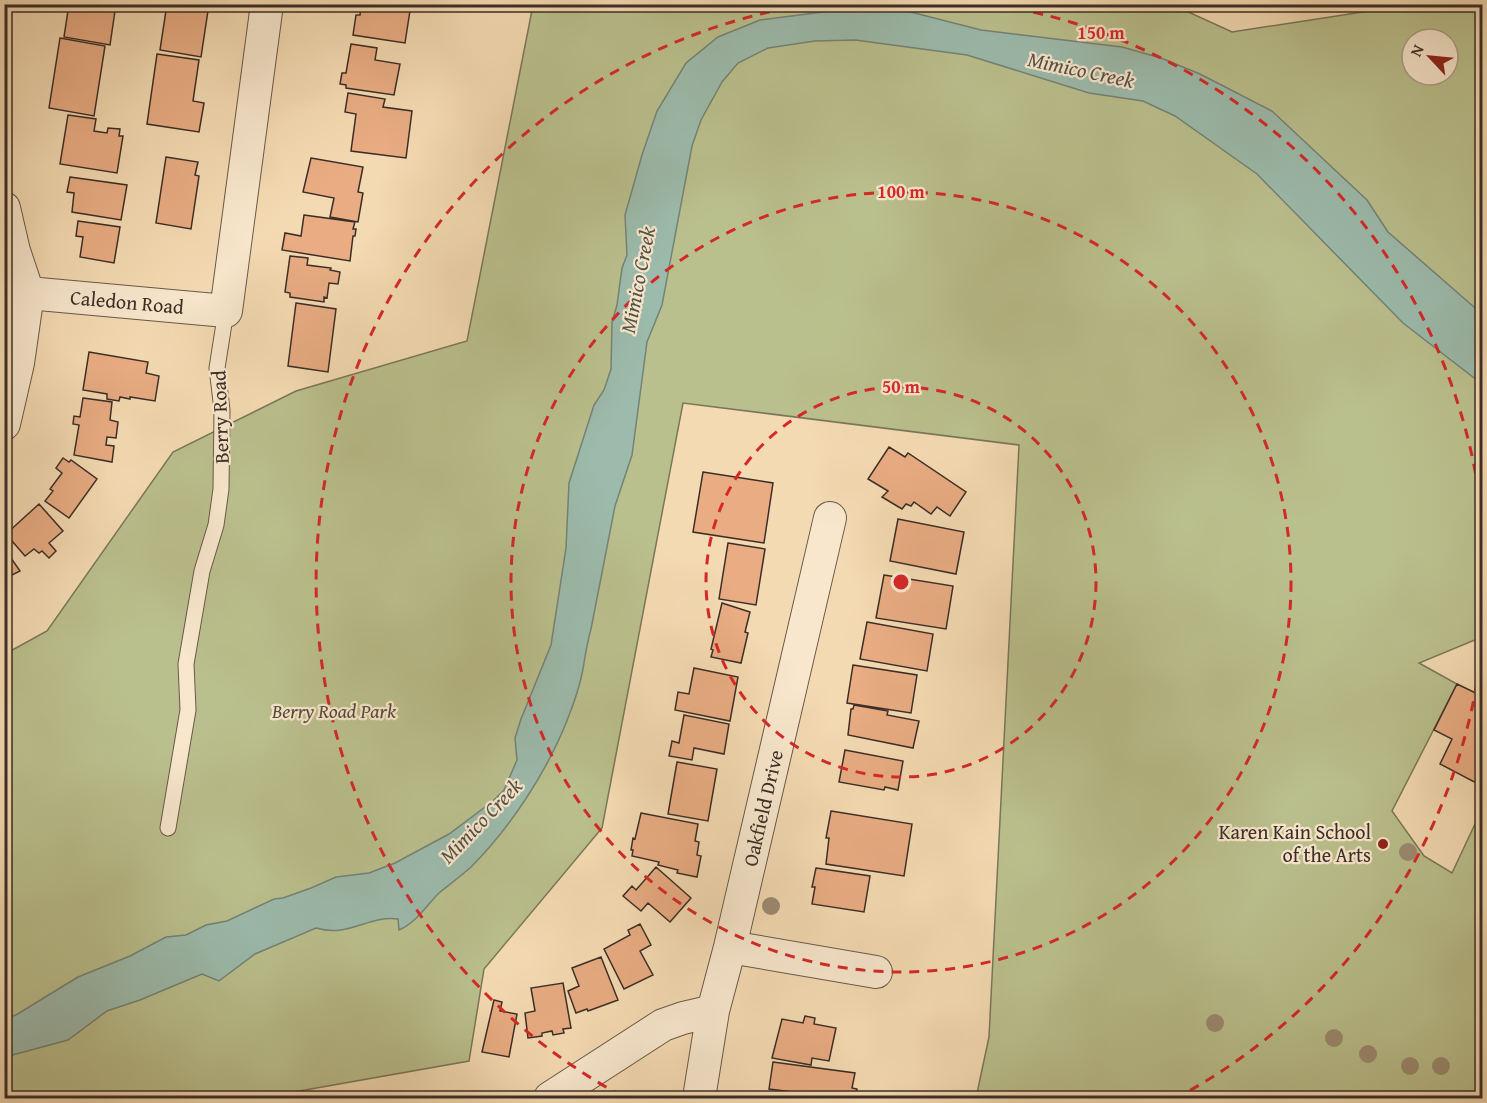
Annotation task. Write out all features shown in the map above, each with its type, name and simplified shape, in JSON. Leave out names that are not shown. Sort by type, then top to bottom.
[{"type":"street","name":"Berry Road","points":[[226,311],[267,4]]},
{"type":"street","points":[[4,208],[14,251],[28,293],[18,363],[4,424]]},
{"type":"street","name":"Caledon Road","points":[[28,293],[226,311]]},
{"type":"street","name":"Oakfield Drive","points":[[699,1098],[713,1011],[830,518]]},
{"type":"street","points":[[730,946],[876,972]]},
{"type":"street","points":[[550,1098],[663,1025],[713,1011]]},
{"type":"lane","name":"Berry Road","points":[[168,828],[188,710],[186,664],[202,571],[216,525],[221,489],[222,410],[217,368],[226,311]]},
{"type":"green space","name":"Berry Road Park","points":[[1171,4],[1232,32],[1408,5],[1482,5],[1482,637],[1419,663],[1457,684],[1392,811],[1424,856],[1452,873],[1482,809],[1482,1098],[976,1098],[989,1037],[1019,445],[683,403],[602,828],[484,969],[469,1061],[260,1098],[5,1098],[5,654],[47,631],[173,452],[296,391],[467,341],[533,5]]},
{"type":"water","name":"Mimico Creek","points":[[891,7],[981,30],[1122,47],[1161,58],[1200,74],[1272,111],[1367,200],[1388,232],[1482,314],[1482,384],[1403,323],[1257,174],[1175,116],[1143,101],[1089,93],[967,55],[855,40],[815,41],[768,48],[738,63],[722,82],[701,120],[692,146],[662,305],[647,342],[632,455],[615,506],[575,700],[550,758],[514,816],[471,867],[439,893],[416,918],[399,930],[398,919],[377,920],[339,930],[316,928],[255,954],[219,981],[202,974],[107,1011],[68,1040],[5,1057],[5,1018],[16,1015],[78,977],[130,956],[166,937],[186,935],[206,925],[227,921],[274,899],[283,898],[336,877],[369,873],[395,863],[449,834],[504,790],[517,760],[515,738],[521,719],[551,645],[566,548],[569,483],[594,405],[604,390],[611,369],[612,322],[617,305],[622,268],[627,255],[625,215],[657,111],[686,63],[718,37],[760,20],[854,8]]},
{"type":"building","points":[[69,4],[116,4],[110,45],[64,37]]},
{"type":"building","points":[[167,4],[178,6],[178,4],[209,4],[201,57],[160,50]]},
{"type":"building","points":[[361,4],[411,4],[405,43],[353,35],[356,15],[360,15]]},
{"type":"building","points":[[60,38],[105,46],[94,116],[49,108]]},
{"type":"building","points":[[351,44],[377,48],[375,60],[400,64],[394,95],[346,88],[346,85],[340,84],[342,73],[346,73]]},
{"type":"building","points":[[157,54],[199,60],[193,101],[204,103],[199,132],[147,124]]},
{"type":"building","points":[[348,93],[385,99],[383,107],[412,111],[406,158],[351,151],[356,114],[345,112]]},
{"type":"building","points":[[68,115],[96,119],[94,131],[107,133],[108,128],[120,129],[119,136],[123,136],[117,173],[60,164]]},
{"type":"building","points":[[166,157],[198,162],[195,175],[199,176],[191,229],[156,223]]},
{"type":"building","points":[[311,158],[363,167],[358,192],[363,193],[358,222],[330,217],[334,198],[303,192]]},
{"type":"building","points":[[70,177],[127,185],[121,220],[72,212],[74,193],[67,192]]},
{"type":"building","points":[[304,215],[355,222],[353,229],[356,229],[350,261],[282,250],[285,233],[301,236]]},
{"type":"building","points":[[78,221],[120,227],[114,263],[80,257],[83,237],[76,236]]},
{"type":"building","points":[[290,256],[308,258],[307,265],[331,268],[330,270],[340,272],[338,284],[329,283],[327,298],[324,297],[324,302],[290,297],[290,293],[285,292]]},
{"type":"building","points":[[296,303],[336,309],[328,372],[288,366]]},
{"type":"building","points":[[89,352],[148,362],[146,373],[159,376],[155,401],[120,397],[119,401],[107,399],[107,394],[83,390]]},
{"type":"building","points":[[83,398],[112,402],[110,420],[118,422],[116,438],[107,437],[106,445],[114,446],[112,462],[74,455],[79,425],[73,424],[74,416],[80,417]]},
{"type":"building","points":[[889,447],[905,457],[908,453],[966,492],[950,516],[937,507],[931,514],[914,502],[911,506],[906,504],[902,509],[882,497],[888,491],[868,479]]},
{"type":"building","points":[[63,458],[69,462],[71,460],[97,479],[69,518],[45,501],[53,491],[50,489],[62,473],[56,468]]},
{"type":"building","points":[[703,472],[773,483],[764,543],[693,532]]},
{"type":"building","points":[[39,504],[63,531],[49,543],[56,551],[49,558],[42,551],[39,553],[34,549],[25,556],[6,534]]},
{"type":"building","points":[[898,519],[964,532],[956,574],[890,561]]},
{"type":"building","points":[[728,543],[765,549],[756,605],[719,599]]},
{"type":"building","points":[[4,548],[20,571],[4,579]]},
{"type":"building","points":[[884,575],[953,586],[946,629],[876,618]]},
{"type":"building","points":[[722,603],[750,612],[741,663],[711,657]]},
{"type":"building","points":[[867,622],[933,634],[927,671],[860,659]]},
{"type":"building","points":[[853,665],[917,675],[911,713],[847,703]]},
{"type":"building","points":[[694,668],[738,677],[730,721],[675,710],[678,692],[689,694]]},
{"type":"building","points":[[1457,684],[1482,696],[1482,786],[1440,764],[1452,739],[1434,730]]},
{"type":"building","points":[[854,705],[888,711],[887,715],[919,721],[913,748],[848,735],[851,709]]},
{"type":"building","points":[[684,715],[729,724],[724,754],[694,748],[692,760],[669,756],[672,741],[679,743]]},
{"type":"building","points":[[845,750],[903,761],[898,790],[885,787],[884,790],[839,782]]},
{"type":"building","points":[[677,762],[717,769],[708,821],[668,814]]},
{"type":"building","points":[[831,811],[912,824],[904,876],[826,864],[829,838],[826,838]]},
{"type":"building","points":[[641,813],[698,824],[695,841],[699,842],[697,855],[701,856],[697,877],[677,873],[678,870],[658,865],[659,862],[632,856],[633,838],[635,839]]},
{"type":"building","points":[[656,867],[691,898],[670,922],[648,903],[641,911],[623,896],[632,886],[636,890]]},
{"type":"building","points":[[816,868],[870,876],[864,912],[812,904],[815,887],[812,887]]},
{"type":"building","points":[[640,924],[651,945],[640,951],[653,975],[624,989],[604,949],[630,935],[628,930]]},
{"type":"building","points":[[601,957],[618,1000],[576,1013],[568,991],[579,986],[572,968]]},
{"type":"building","points":[[563,983],[571,1028],[563,1029],[564,1033],[553,1035],[552,1031],[542,1033],[542,1036],[528,1038],[525,1013],[535,1011],[531,988]]},
{"type":"building","points":[[494,1000],[502,1002],[500,1011],[517,1014],[509,1057],[482,1052]]},
{"type":"building","points":[[805,1016],[815,1018],[814,1024],[836,1028],[829,1061],[812,1058],[811,1065],[772,1058],[782,1019],[803,1023]]},
{"type":"building","points":[[773,1062],[855,1073],[852,1088],[857,1089],[855,1098],[791,1098],[792,1092],[769,1089]]},
{"type":"place","name":"Karen Kain School of the Arts","points":[[1383,844]]}]
